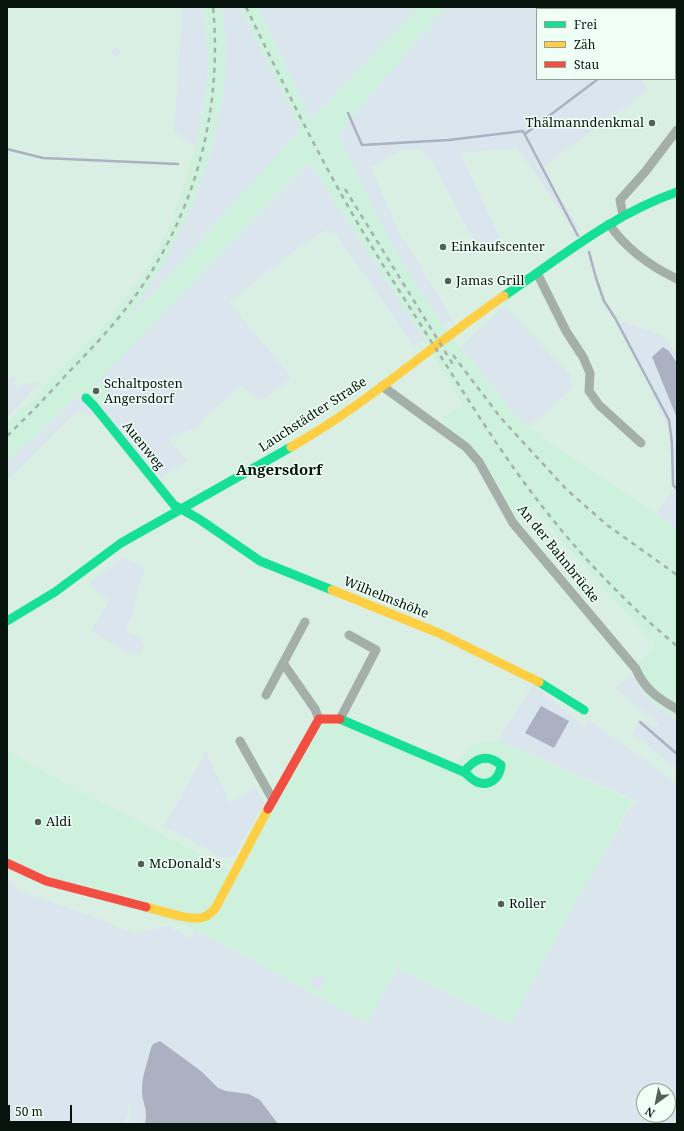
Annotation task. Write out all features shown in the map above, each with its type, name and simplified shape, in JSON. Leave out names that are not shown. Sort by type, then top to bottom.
[{"type":"street","points":[[623,215],[620,200],[645,172],[677,130]]},
{"type":"street","name":"Lauchstädter Straße","points":[[7,621],[55,592],[121,543],[181,508],[290,449],[382,386],[537,273],[623,215],[649,202],[677,192]]},
{"type":"street","points":[[609,224],[619,238],[631,249],[654,266],[677,279]]},
{"type":"street","points":[[537,273],[566,331],[583,357],[590,373],[589,391],[599,405],[640,443]]},
{"type":"street","name":"An der Bahnbrücke","points":[[382,386],[466,447],[479,462],[513,523],[636,669],[640,679],[648,689],[658,698],[677,709]]},
{"type":"street","name":"Auenweg","points":[[86,398],[174,505],[181,508]]},
{"type":"street","name":"Wilhelmshöhe","points":[[181,508],[260,561],[442,634],[534,679],[584,710]]},
{"type":"street","points":[[266,695],[305,622]]},
{"type":"street","points":[[340,718],[376,650],[349,635]]},
{"type":"street","points":[[283,663],[315,709],[319,719]]},
{"type":"street","points":[[319,719],[340,718],[464,772]]},
{"type":"street","points":[[7,863],[46,881],[190,918],[202,919],[210,914],[216,907],[273,800],[319,719]]},
{"type":"street","points":[[240,741],[273,800]]},
{"type":"shaded area","points":[[183,7],[202,7],[208,47],[207,85],[196,147],[174,132]]},
{"type":"shaded area","points":[[202,7],[221,7],[226,33],[225,86],[211,154],[189,214],[164,264],[128,321],[219,219],[262,52],[239,7],[258,7],[311,119],[418,7],[447,7],[413,44],[338,135],[443,326],[509,408],[529,427],[552,444],[677,529],[677,718],[650,701],[641,690],[634,676],[637,664],[655,645],[567,547],[535,506],[517,518],[485,461],[468,442],[440,419],[463,405],[424,340],[309,162],[146,332],[110,395],[97,408],[81,392],[7,462],[7,423],[36,397],[63,366],[84,347],[113,315],[149,265],[171,224],[196,147],[207,85],[208,47]]},
{"type":"shaded area","points":[[221,7],[239,7],[301,129],[125,324],[164,264],[189,214],[211,154],[225,86],[226,33]]},
{"type":"shaded area","points":[[258,7],[418,7],[311,119]]},
{"type":"shaded area","points":[[447,7],[677,7],[676,20],[676,8],[536,8],[536,80],[643,80],[648,90],[543,167],[560,198],[580,229],[575,232],[517,148],[460,153],[500,238],[480,252],[431,160],[420,150],[404,149],[371,167],[399,232],[453,320],[443,326],[391,244],[338,135],[413,44]]},
{"type":"shaded area","points":[[114,48],[118,48],[120,52],[118,56],[114,56],[112,54],[112,50]]},
{"type":"shaded area","points":[[309,162],[424,340],[414,347],[336,234],[325,230],[293,252],[229,302],[292,378],[261,401],[242,386],[206,415],[197,427],[175,437],[157,452],[171,442],[187,461],[161,479],[146,460],[142,463],[98,408],[110,395],[98,381]]},
{"type":"shaded area","points":[[504,306],[570,374],[572,388],[529,427],[509,408],[461,347]]},
{"type":"shaded area","points":[[614,319],[659,334],[677,352],[677,363],[669,352],[652,357],[677,418],[677,529],[657,514],[675,486],[674,440],[652,395],[657,392]]},
{"type":"shaded area","points":[[14,374],[16,380],[13,384],[17,388],[20,384],[40,382],[7,418],[7,382]]},
{"type":"shaded area","points":[[81,392],[80,395],[93,416],[84,412],[76,412],[7,480],[7,462]]},
{"type":"shaded area","points":[[122,557],[144,567],[134,610],[126,630],[139,637],[144,646],[140,653],[125,651],[91,631],[109,601],[89,583]]},
{"type":"shaded area","points":[[632,675],[644,694],[652,703],[677,718],[677,768],[632,734],[643,719],[655,728],[659,725],[615,688]]},
{"type":"shaded area","points":[[533,684],[584,726],[589,720],[677,783],[677,1124],[278,1124],[249,1094],[226,1091],[218,1088],[201,1071],[160,1041],[151,1048],[143,1081],[142,1092],[146,1111],[145,1124],[129,1124],[131,1105],[128,1106],[128,1116],[125,1122],[127,1122],[126,1124],[7,1124],[7,879],[26,893],[94,917],[134,934],[166,926],[192,938],[195,929],[367,1023],[397,968],[510,1025],[574,905],[631,806],[638,802],[498,740]]},
{"type":"shaded area","points":[[319,719],[333,719],[457,763],[474,744],[498,740],[632,801],[510,1025],[397,968],[367,1023],[195,929],[46,881],[7,863],[7,752],[233,872]]},
{"type":"shaded area","points":[[206,752],[230,803],[255,788],[264,803],[234,857],[223,858],[164,826]]},
{"type":"shaded area","points":[[316,973],[326,979],[320,991],[310,985],[310,982]]},
{"type":"water","points":[[663,347],[669,351],[677,363],[677,418],[652,357]]},
{"type":"water","points":[[541,706],[569,721],[554,748],[525,733]]},
{"type":"water","points":[[160,1041],[201,1071],[218,1088],[226,1091],[249,1094],[260,1100],[278,1124],[145,1124],[146,1111],[142,1092],[143,1081],[151,1048],[153,1044]]},
{"type":"waterway","points":[[525,134],[597,80]]},
{"type":"waterway","points":[[348,113],[362,145],[449,140],[523,131],[578,236]]},
{"type":"waterway","points":[[7,149],[43,158],[178,164]]},
{"type":"waterway","points":[[589,252],[604,301],[615,318],[669,420],[672,443],[673,485],[677,489]]},
{"type":"waterway","points":[[640,722],[677,754]]},
{"type":"railway","points":[[7,436],[45,398],[115,322],[130,303],[152,270],[171,236],[187,200],[199,163],[208,125],[213,86],[215,47],[213,7]]},
{"type":"railway","points":[[246,7],[309,134],[349,208],[388,273],[493,438],[535,497],[567,537],[638,612],[677,646]]},
{"type":"railway","points":[[345,189],[454,366]]},
{"type":"railway","points":[[453,355],[500,417],[566,489],[607,525],[677,575]]},
{"type":"traffic: fast","points":[[504,296],[566,252],[609,225],[653,201],[677,192]]},
{"type":"traffic: fast","points":[[86,398],[174,505],[199,519],[260,561],[332,590]]},
{"type":"traffic: fast","points":[[7,621],[55,592],[121,543],[291,447]]},
{"type":"traffic: fast","points":[[539,682],[584,710]]},
{"type":"traffic: fast","points":[[340,719],[464,772],[477,782],[486,783],[494,780],[499,774],[501,765],[496,761],[486,758],[472,763],[464,772]]},
{"type":"traffic: slow","points":[[291,447],[319,430],[373,393],[504,296]]},
{"type":"traffic: slow","points":[[332,590],[441,634],[539,682]]},
{"type":"traffic: slow","points":[[146,907],[191,918],[204,917],[209,914],[216,907],[268,809]]},
{"type":"traffic: jam","points":[[268,809],[319,719],[340,719]]},
{"type":"traffic: jam","points":[[7,863],[46,881],[146,907]]},
{"type":"place","name":"Thälmanndenkmal","points":[[652,123]]},
{"type":"place","name":"Einkaufscenter","points":[[443,247]]},
{"type":"place","name":"Jamas Grill","points":[[448,281]]},
{"type":"place","name":"Schaltposten Angersdorf","points":[[96,391]]},
{"type":"place","name":"Aldi","points":[[38,822]]},
{"type":"place","name":"McDonald's","points":[[141,864]]},
{"type":"place","name":"Roller","points":[[501,904]]},
{"type":"district","name":"Angersdorf","points":[[279,471]]}]
